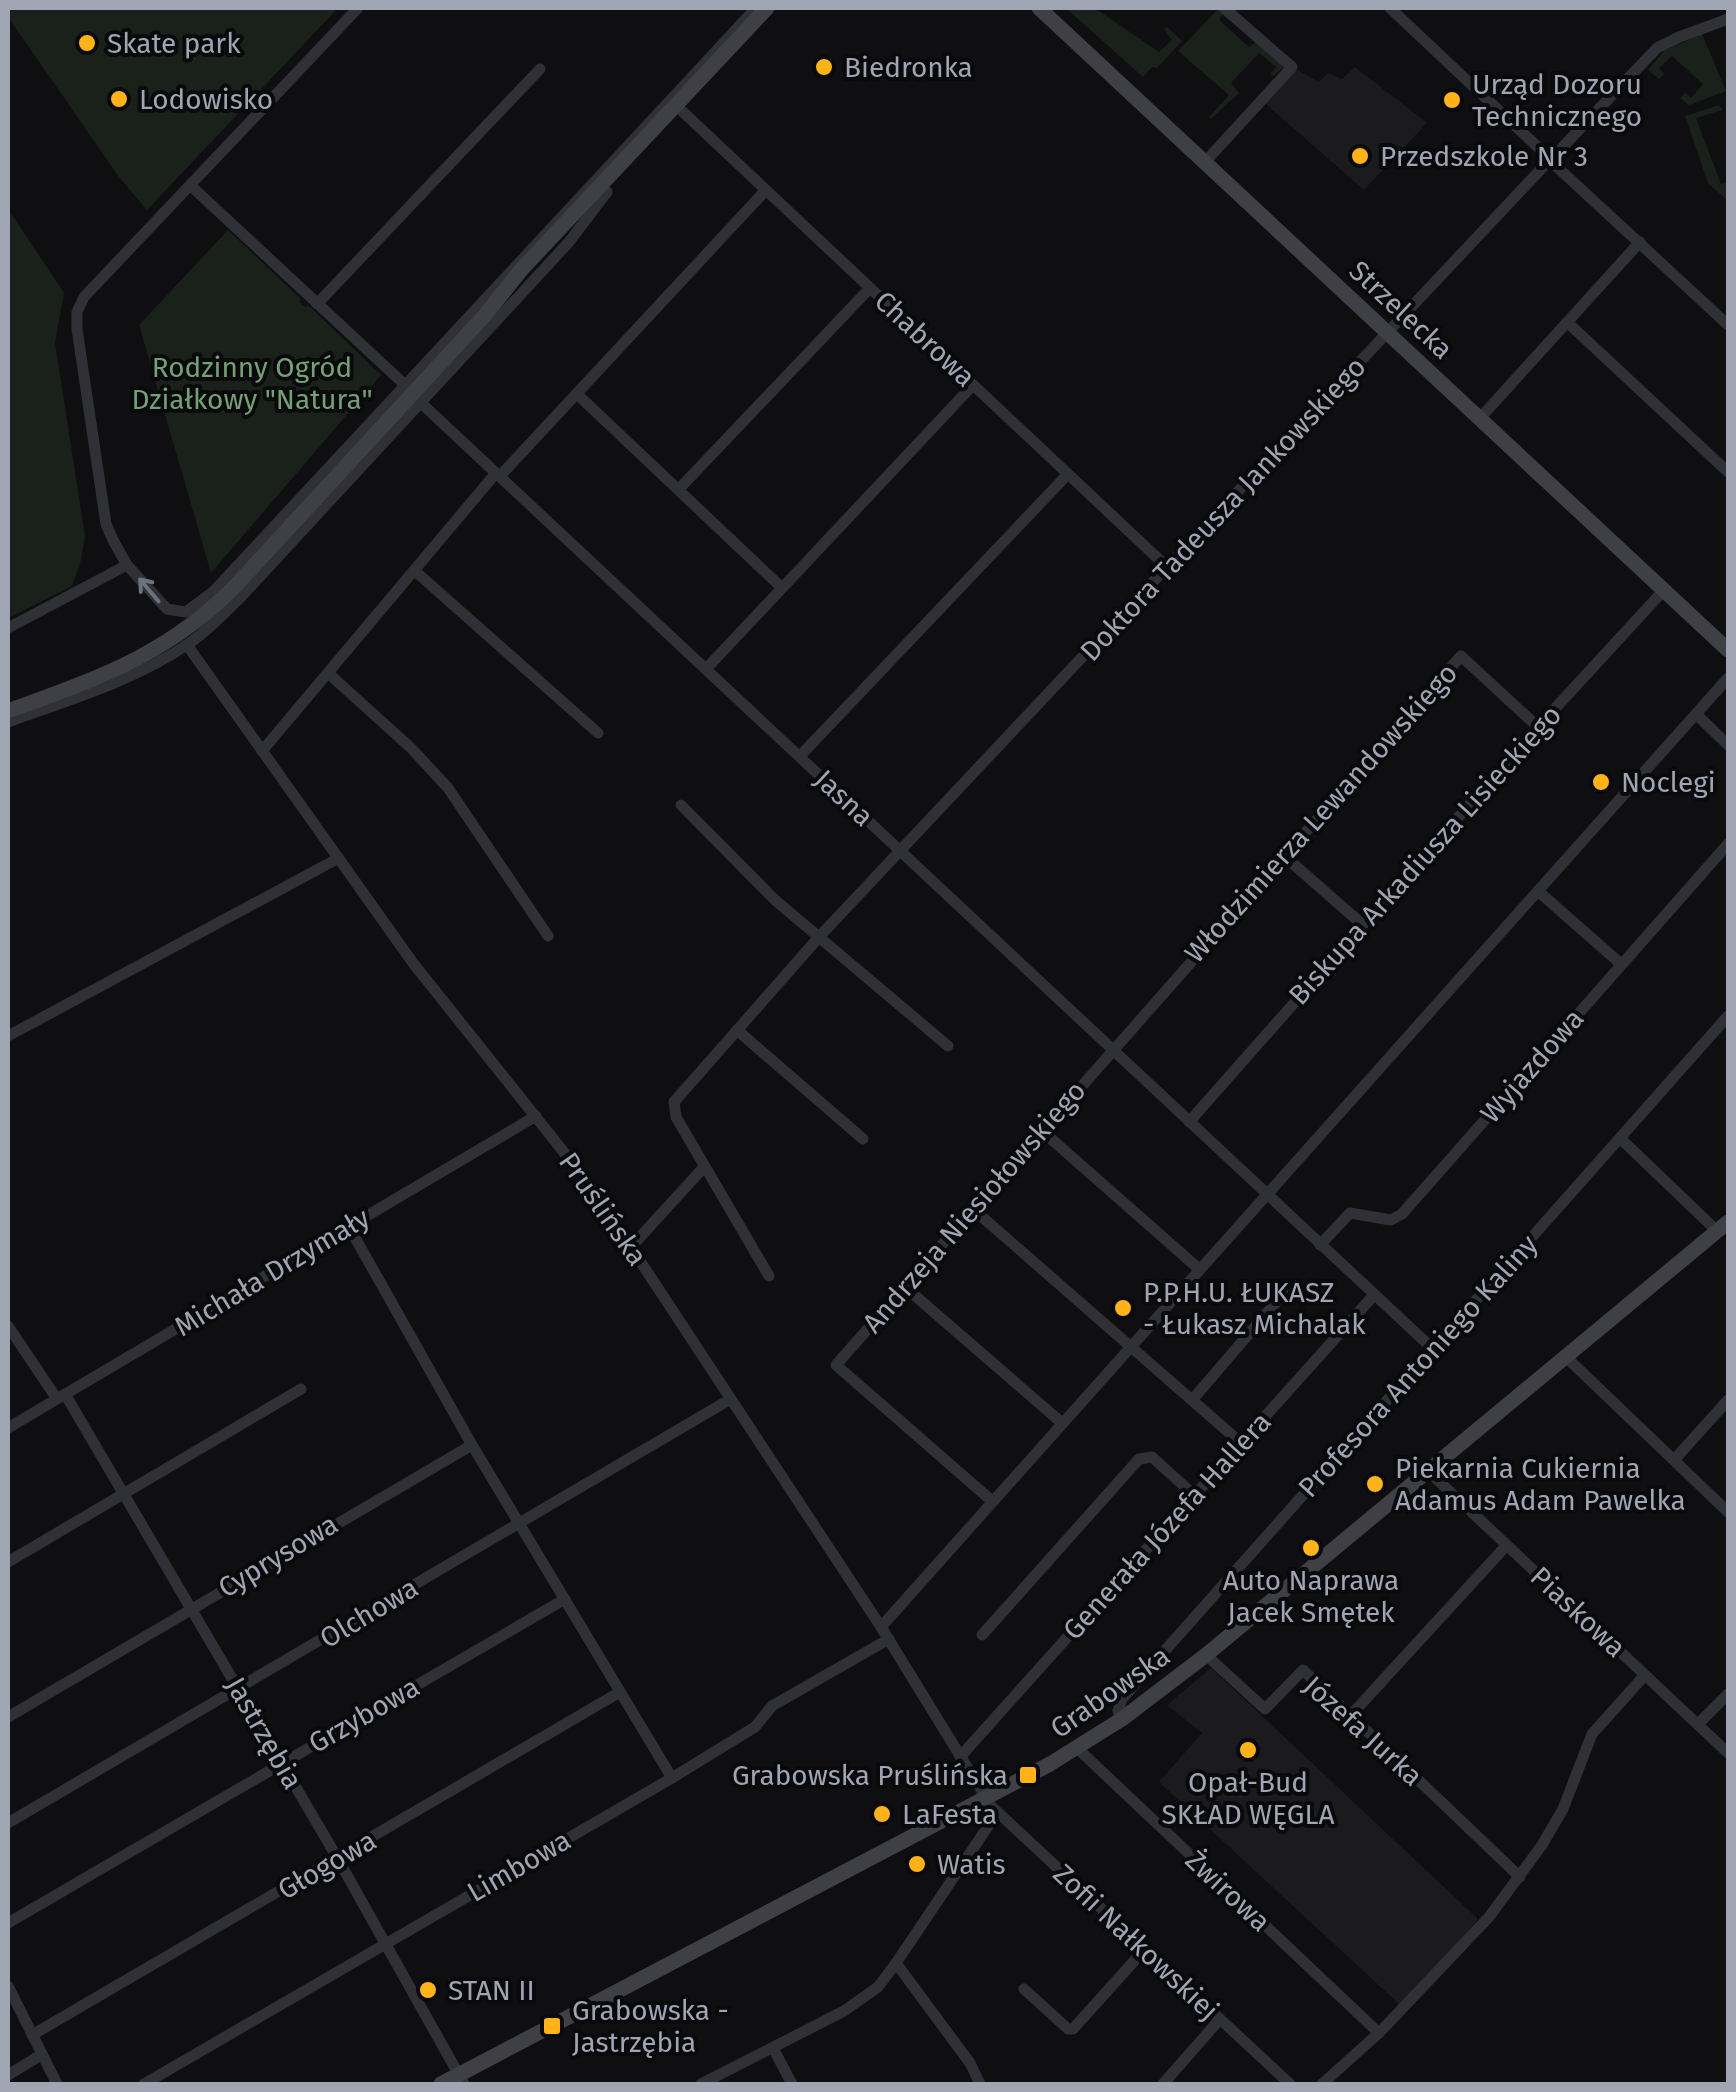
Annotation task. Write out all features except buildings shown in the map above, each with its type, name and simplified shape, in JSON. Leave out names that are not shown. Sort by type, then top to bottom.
[{"type":"street","points":[[358,8],[84,298],[76,318],[106,524],[127,565],[160,604],[174,612],[192,610],[213,592],[756,8]]},
{"type":"street","points":[[486,314],[521,270],[767,8]]},
{"type":"street","points":[[8,711],[120,669],[187,637],[486,314],[607,192],[779,8]]},
{"type":"street","name":"Strzelecka","points":[[1040,8],[1728,650]]},
{"type":"street","points":[[1205,162],[1292,67],[1224,8]]},
{"type":"street","points":[[1390,8],[1728,325]]},
{"type":"street","name":"Doktora Tadeusza Jankowskiego","points":[[704,1166],[676,1117],[674,1102],[819,937],[1658,48],[1728,20]]},
{"type":"street","points":[[317,304],[540,70]]},
{"type":"street","name":"Chabrowa","points":[[682,111],[1168,568]]},
{"type":"street","points":[[190,184],[404,384]]},
{"type":"street","points":[[262,751],[498,474],[578,395],[766,190]]},
{"type":"street","points":[[8,722],[120,680],[242,597],[570,242],[607,192]]},
{"type":"street","points":[[1481,417],[1640,242]]},
{"type":"street","points":[[679,489],[870,288]]},
{"type":"street","points":[[1566,322],[1728,472]]},
{"type":"street","points":[[706,669],[974,385]]},
{"type":"street","points":[[578,395],[782,586]]},
{"type":"street","name":"Jasna","points":[[420,402],[1434,1350]]},
{"type":"street","points":[[800,756],[1068,474]]},
{"type":"street","points":[[8,628],[127,565]]},
{"type":"street","points":[[414,571],[598,733]]},
{"type":"street","name":"Biskupa Arkadiusza Lisieckiego","points":[[1190,1122],[1664,590]]},
{"type":"street","name":"Pruślińska","points":[[187,637],[337,859],[448,1010],[590,1185],[882,1627],[985,1798]]},
{"type":"street","name":"Włodzimierza Lewandowskiego","points":[[1112,1050],[1461,656],[1538,727]]},
{"type":"street","points":[[328,673],[411,748],[448,788],[548,936]]},
{"type":"street","points":[[882,1627],[1728,678]]},
{"type":"street","points":[[1696,714],[1728,744]]},
{"type":"street","points":[[681,805],[753,880],[948,1046]]},
{"type":"street","name":"Wyjazdowa","points":[[1320,1244],[1350,1213],[1391,1220],[1402,1214],[1728,844]]},
{"type":"street","points":[[1283,855],[1364,925]]},
{"type":"street","points":[[8,1036],[337,859]]},
{"type":"street","points":[[1538,892],[1621,964]]},
{"type":"street","name":"Profesora Antoniego Kaliny","points":[[1122,1719],[1118,1711],[1122,1699],[1153,1662],[1622,1140],[1728,1016]]},
{"type":"street","points":[[737,1030],[863,1139]]},
{"type":"street","name":"Andrzeja Niesiołowskiego","points":[[992,1501],[836,1365],[1112,1050]]},
{"type":"street","name":"Michała Drzymały","points":[[8,1428],[536,1116]]},
{"type":"street","points":[[1041,1130],[1199,1269]]},
{"type":"street","points":[[1622,1140],[1723,1227]]},
{"type":"street","points":[[631,1247],[704,1166],[769,1276]]},
{"type":"street","points":[[973,1209],[1242,1443]]},
{"type":"street","points":[[349,1226],[472,1445],[672,1778]]},
{"type":"street","name":"Grabowska","points":[[440,2084],[462,2080],[1077,1748],[1122,1719],[1172,1683],[1723,1227]]},
{"type":"street","points":[[905,1287],[1062,1424]]},
{"type":"street","points":[[1192,1399],[1284,1293]]},
{"type":"street","name":"Generała Józefa Hallera","points":[[960,1757],[1374,1295]]},
{"type":"street","name":"Jastrzębia","points":[[8,1326],[61,1396],[192,1607],[462,2080]]},
{"type":"street","points":[[1566,1357],[1724,1507],[1728,1492]]},
{"type":"street","points":[[8,1562],[301,1390]]},
{"type":"street","name":"Olchowa","points":[[8,1823],[729,1400]]},
{"type":"street","points":[[1674,1460],[1728,1400]]},
{"type":"street","name":"Cyprysowa","points":[[8,1717],[472,1445]]},
{"type":"street","points":[[982,1635],[1140,1459],[1152,1456],[1194,1496]]},
{"type":"street","name":"Piaskowa","points":[[1428,1471],[1728,1753]]},
{"type":"street","points":[[1350,1715],[1506,1546]]},
{"type":"street","name":"Grzybowa","points":[[8,1922],[565,1599]]},
{"type":"street","name":"Limbowa","points":[[144,2084],[672,1778],[755,1726],[772,1706],[888,1639]]},
{"type":"street","name":"Józefa Jurka","points":[[1206,1655],[1265,1709],[1302,1670],[1520,1877]]},
{"type":"street","points":[[1153,1662],[1172,1683]]},
{"type":"street","points":[[1322,2084],[1380,2033],[1456,1955],[1520,1877],[1563,1810],[1592,1734],[1646,1675]]},
{"type":"street","name":"Głogowa","points":[[32,2035],[620,1692]]},
{"type":"street","points":[[1698,1724],[1728,1694]]},
{"type":"street","name":"Żwirowa","points":[[1077,1748],[1380,2033]]},
{"type":"street","name":"Zofii Nałkowskiej","points":[[985,1798],[1290,2084]]},
{"type":"street","points":[[701,2084],[844,2011],[878,1987],[997,1813]]},
{"type":"street","points":[[1024,1989],[1068,2029],[1073,2029],[1144,1950]]},
{"type":"street","points":[[896,1963],[970,2064],[980,2084]]},
{"type":"street","points":[[8,1986],[57,2084]]},
{"type":"street","points":[[1162,2084],[1220,2019]]},
{"type":"street","points":[[772,2048],[792,2084]]},
{"type":"street","points":[[8,2075],[41,2055]]},
{"type":"shaded area","name":"Przedszkole Nr 3","points":[[1292,67],[1319,82],[1328,73],[1342,79],[1355,67],[1427,123],[1364,190],[1261,100]]},
{"type":"shaded area","points":[[1211,1668],[1478,1919],[1448,1956],[1399,2004],[1159,1782],[1202,1733],[1167,1705]]},
{"type":"green space","points":[[8,8],[338,8],[147,210],[119,177],[8,17]]},
{"type":"green space","points":[[1219,8],[1224,12],[1219,20],[1249,47],[1256,42],[1284,67],[1273,76],[1270,74],[1276,67],[1259,53],[1231,83],[1239,93],[1211,119],[1229,95],[1178,51]]},
{"type":"green space","points":[[1068,10],[1099,11],[1159,52],[1172,40],[1164,29],[1167,27],[1182,41],[1143,77]]},
{"type":"green space","points":[[1702,34],[1726,91],[1689,105],[1680,98],[1686,93],[1691,98],[1703,84],[1672,56],[1659,68],[1664,74],[1659,79],[1648,70],[1665,50]]},
{"type":"green space","points":[[1719,105],[1722,110],[1696,118],[1721,184],[1728,182],[1728,201],[1708,183],[1685,116]]},
{"type":"green space","points":[[8,209],[64,293],[55,343],[85,536],[72,586],[8,618]]},
{"type":"green space","name":"Rodzinny Ogród Działkowy \"Natura\"","points":[[228,230],[301,299],[299,302],[308,305],[381,375],[211,573],[139,325]]},
{"type":"place","name":"Skate park","points":[[87,43]]},
{"type":"place","name":"Biedronka","points":[[824,67]]},
{"type":"place","name":"Lodowisko","points":[[119,99]]},
{"type":"place","name":"Urząd Dozoru Technicznego","points":[[1452,100]]},
{"type":"place","name":"Przedszkole Nr 3","points":[[1360,156]]},
{"type":"place","name":"Noclegi","points":[[1601,782]]},
{"type":"place","name":"P.P.H.U. ŁUKASZ - Łukasz Michalak","points":[[1123,1308]]},
{"type":"place","name":"Piekarnia Cukiernia Adamus Adam Pawelka","points":[[1375,1484]]},
{"type":"place","name":"Auto Naprawa Jacek Smętek","points":[[1311,1548]]},
{"type":"place","name":"Opał-Bud SKŁAD WĘGLA","points":[[1248,1750]]},
{"type":"place","name":"Grabowska Pruślińska","points":[[1028,1775]]},
{"type":"place","name":"LaFesta","points":[[882,1814]]},
{"type":"place","name":"Watis","points":[[917,1864]]},
{"type":"place","name":"STAN II","points":[[428,1990]]},
{"type":"place","name":"Grabowska - Jastrzębia","points":[[552,2026]]}]
